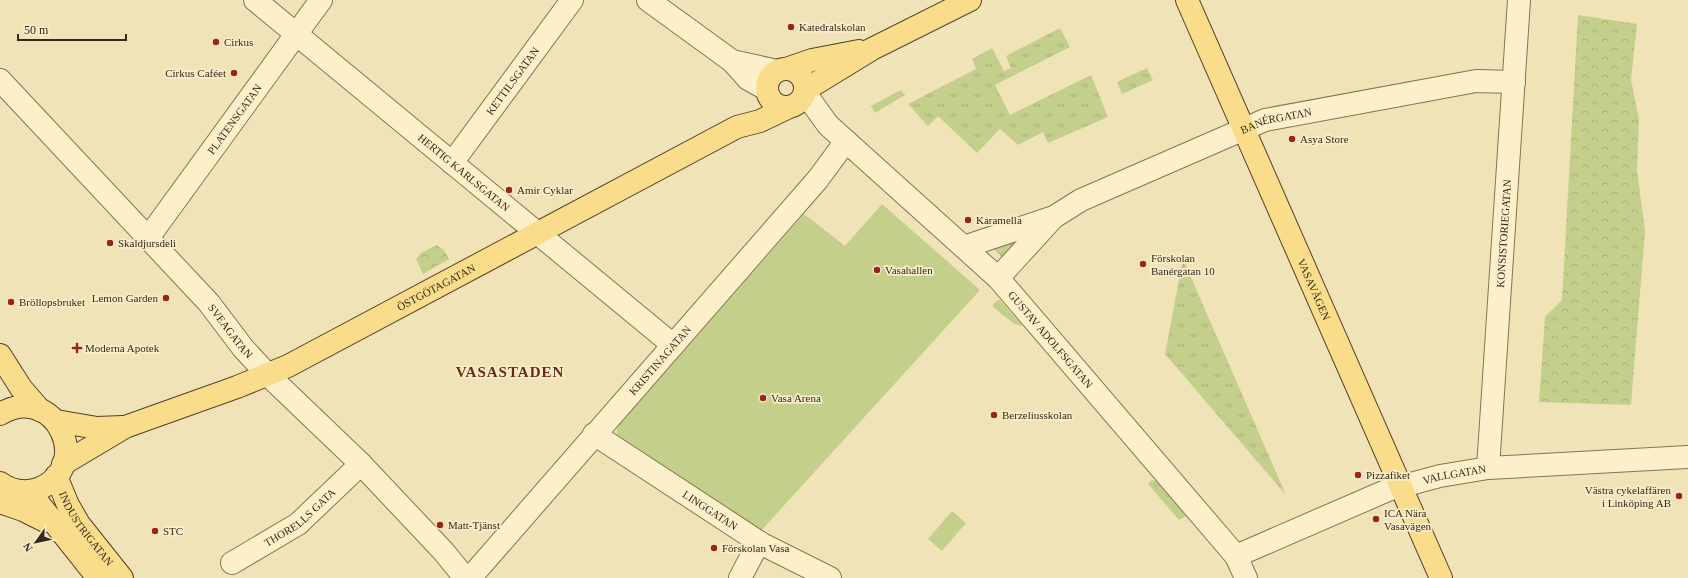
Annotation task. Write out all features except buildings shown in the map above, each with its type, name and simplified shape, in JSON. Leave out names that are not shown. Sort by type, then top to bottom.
[{"type":"main road","name":"ÖSTGÖTAGATAN","points":[[10,487],[40,488],[60,470],[125,427],[237,387],[335,341],[737,127],[760,121],[798,99],[872,49],[970,0]]},
{"type":"main road","name":"VASAVÄGEN","points":[[1187,0],[1441,578]]},
{"type":"main road","name":"ÖSTGÖTAGATAN","points":[[737,127],[749,115],[774,80],[812,60],[872,49]]},
{"type":"main road","points":[[800,75],[805,85],[798,99],[774,103],[774,80],[800,75]]},
{"type":"main road","points":[[0,355],[22,388],[48,415],[64,437],[66,455],[60,470]]},
{"type":"main road","name":"ÖSTGÖTAGATAN","points":[[0,414],[18,407],[29,407],[48,415],[96,428],[125,427]]},
{"type":"main road","name":"INDUSTRIGATAN","points":[[60,470],[68,505],[79,524],[122,578]]},
{"type":"main road","name":"INDUSTRIGATAN","points":[[10,487],[40,505],[98,578]]},
{"type":"main road","points":[[0,502],[23,510],[62,531]]},
{"type":"street","name":"HERTIG KARLSGATAN","points":[[255,0],[673,345]]},
{"type":"street","name":"PLATENSGATAN","points":[[148,238],[321,0]]},
{"type":"street","name":"KETTILSGATAN","points":[[452,162],[572,0]]},
{"type":"street","points":[[648,0],[732,61],[774,80]]},
{"type":"street","name":"KONSISTORIEGATAN","points":[[1488,468],[1519,0]]},
{"type":"street","name":"SVEAGATAN","points":[[0,80],[209,303],[243,348],[267,374],[361,464],[444,552],[465,578]]},
{"type":"street","name":"BANÉRGATAN","points":[[964,247],[1054,217],[1081,200],[1265,120],[1476,81],[1514,82]]},
{"type":"street","name":"GUSTAV ADOLFSGATAN","points":[[798,99],[998,278],[1236,556],[1246,578]]},
{"type":"street","name":"KRISTINAGATAN","points":[[470,578],[594,434],[818,179],[846,141]]},
{"type":"street","name":"BANÉRGATAN","points":[[998,278],[1054,217]]},
{"type":"street","name":"LINGGATAN","points":[[594,434],[759,542],[830,578]]},
{"type":"street","name":"VALLGATAN","points":[[1236,556],[1400,486],[1440,476],[1488,468],[1688,457]]},
{"type":"street","name":"THORELLS GATA","points":[[232,563],[298,524],[361,464]]},
{"type":"street","points":[[740,578],[759,542]]},
{"type":"green space","points":[[1578,15],[1637,24],[1631,80],[1639,119],[1637,170],[1645,231],[1631,405],[1539,402],[1545,317],[1562,300]]},
{"type":"green space","points":[[1060,28],[1070,47],[995,85],[1010,115],[1091,75],[1108,117],[1048,143],[1043,132],[1018,145],[1000,129],[977,153],[938,116],[928,126],[908,104],[976,69],[972,59],[992,48],[1004,71],[1011,68],[1006,56]]},
{"type":"green space","points":[[1147,68],[1153,80],[1122,94],[1117,82]]},
{"type":"green space","points":[[901,90],[905,95],[875,113],[871,106]]},
{"type":"green space","name":"Vasa Arena","points":[[882,204],[980,290],[759,533],[617,439],[617,427],[804,214],[845,246]]},
{"type":"green space","points":[[1042,224],[1004,260],[992,247]]},
{"type":"green space","points":[[437,245],[444,250],[449,259],[423,274],[416,259],[421,253]]},
{"type":"green space","points":[[1183,259],[1286,495],[1165,354]]},
{"type":"green space","points":[[1000,300],[1022,325],[1021,326],[1013,323],[993,307],[993,304]]},
{"type":"green space","points":[[1152,480],[1156,481],[1186,516],[1179,520],[1148,484]]},
{"type":"green space","points":[[952,511],[966,523],[942,551],[928,539]]},
{"type":"place","name":"Katedralskolan","points":[[791,27]]},
{"type":"place","name":"Cirkus","points":[[216,42]]},
{"type":"place","name":"Cirkus Caféet","points":[[234,73]]},
{"type":"place","name":"Asya Store","points":[[1292,139]]},
{"type":"place","name":"Amir Cyklar","points":[[509,190]]},
{"type":"place","name":"Karamella","points":[[968,220]]},
{"type":"place","name":"Skaldjursdeli","points":[[110,243]]},
{"type":"place","name":"Förskolan Banérgatan 10","points":[[1143,264]]},
{"type":"place","name":"Vasahallen","points":[[877,270]]},
{"type":"place","name":"Lemon Garden","points":[[166,298]]},
{"type":"place","name":"Bröllopsbruket","points":[[11,302]]},
{"type":"place","name":"Moderna Apotek","points":[[77,348]]},
{"type":"place","name":"Vasa Arena","points":[[763,398]]},
{"type":"place","name":"Berzeliusskolan","points":[[994,415]]},
{"type":"place","name":"Pizzafiket","points":[[1358,475]]},
{"type":"place","name":"Västra cykelaffären i Linköping AB","points":[[1679,496]]},
{"type":"place","name":"ICA Nära Vasavägen","points":[[1376,519]]},
{"type":"place","name":"Matt-Tjänst","points":[[440,525]]},
{"type":"place","name":"STC","points":[[155,531]]},
{"type":"place","name":"Förskolan Vasa","points":[[714,548]]},
{"type":"district","name":"VASASTADEN","points":[[510,372]]}]
